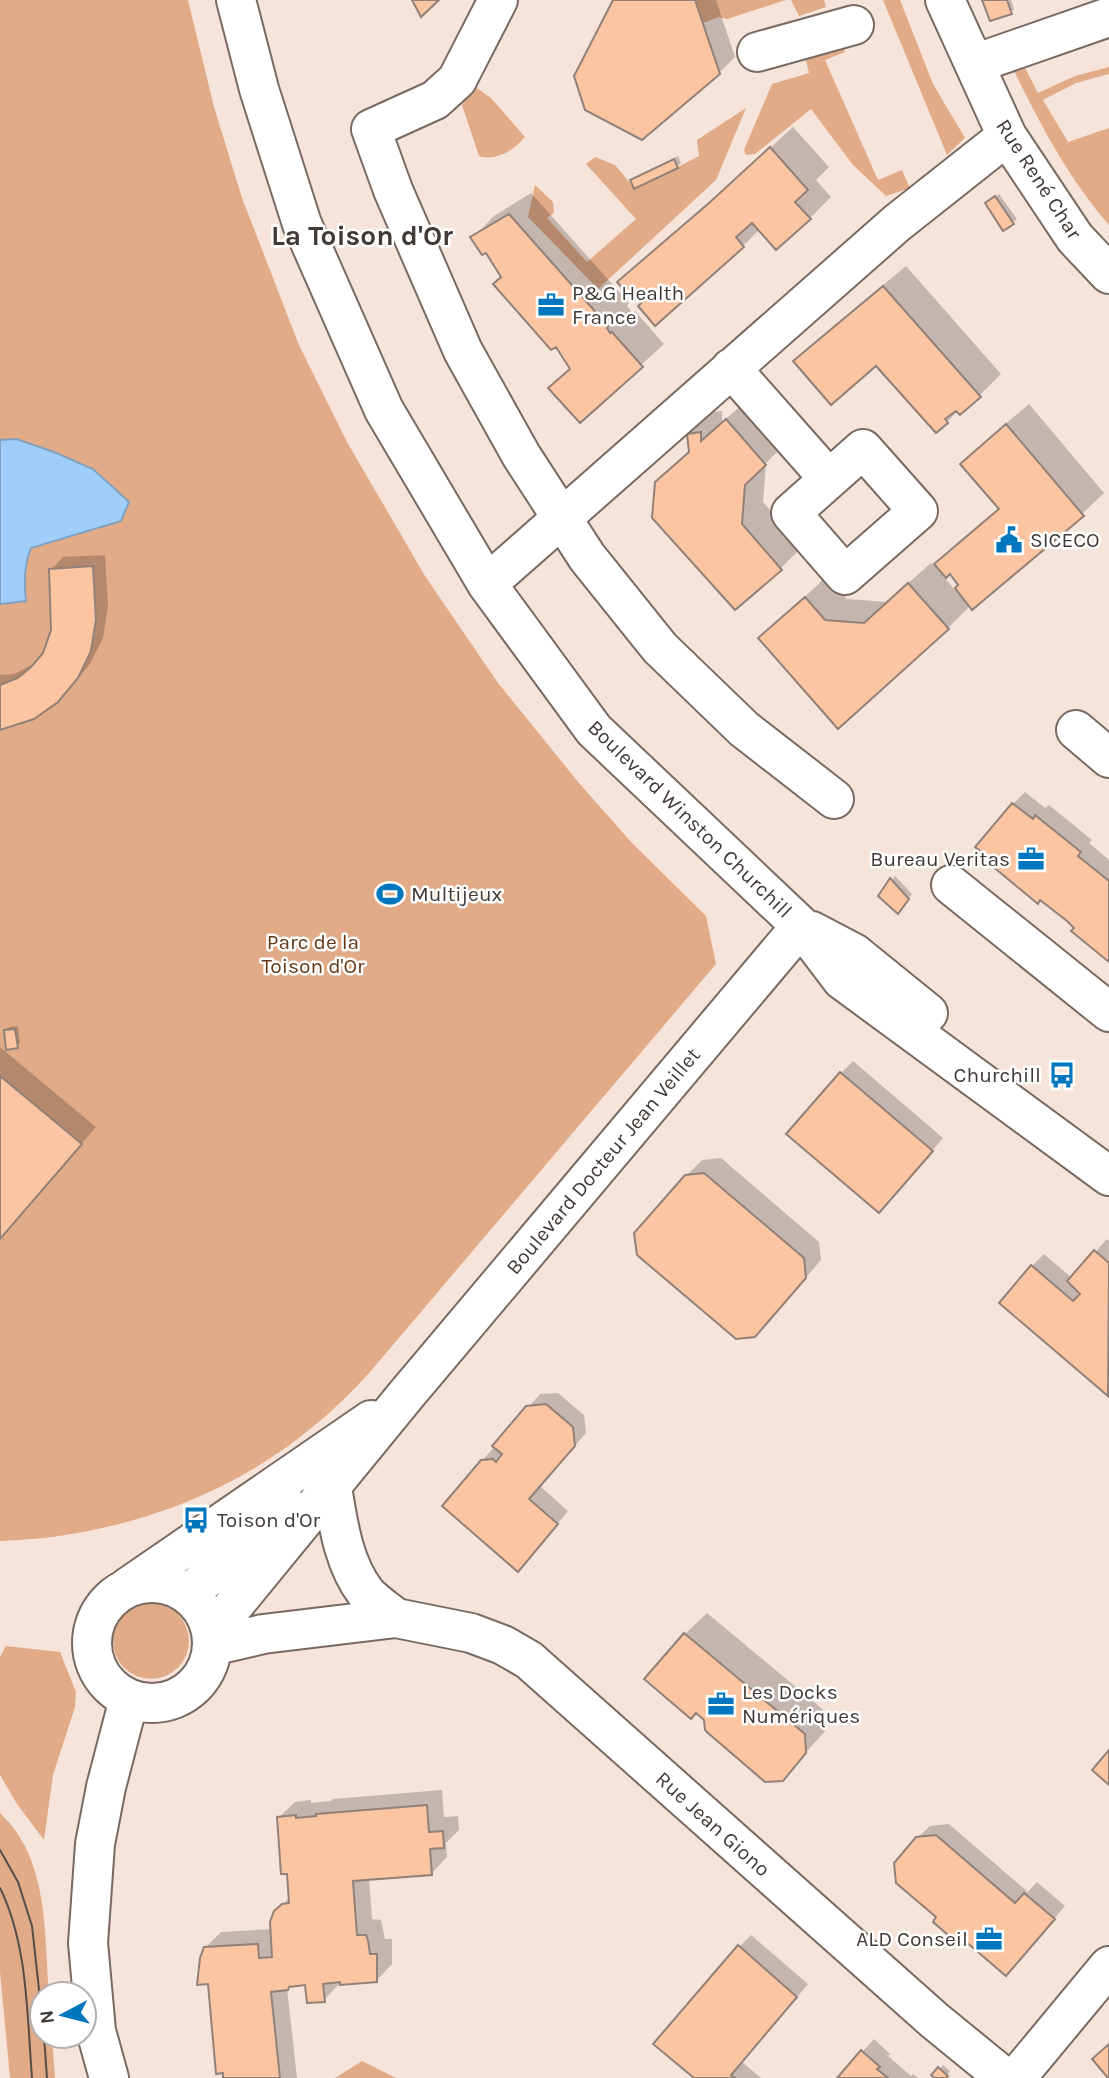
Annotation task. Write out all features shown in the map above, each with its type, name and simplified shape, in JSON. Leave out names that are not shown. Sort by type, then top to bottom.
[{"type":"street","name":"Boulevard Winston Churchill","points":[[236,0],[259,89],[302,223],[384,410],[487,584],[594,730],[801,926],[842,980],[1109,1176]]},
{"type":"street","points":[[498,0],[457,80],[435,100],[371,129],[393,190],[463,351],[521,455],[586,556],[660,648],[744,729],[834,799]]},
{"type":"street","name":"Rue René Char","points":[[945,0],[1007,136],[1075,239],[1109,274]]},
{"type":"street","points":[[974,64],[1109,18]]},
{"type":"street","points":[[757,52],[854,25]]},
{"type":"street","points":[[487,584],[897,223],[1007,136]]},
{"type":"street","points":[[731,368],[829,479]]},
{"type":"street","points":[[1076,730],[1109,758]]},
{"type":"street","points":[[951,885],[1109,1012]]},
{"type":"street","name":"Boulevard Winston Churchill","points":[[801,926],[854,953],[1041,1101],[1109,1146]]},
{"type":"street","name":"Boulevard Docteur Jean Veillet","points":[[212,1639],[406,1395],[801,926]]},
{"type":"street","name":"Boulevard Docteur Jean Veillet","points":[[128,1587],[406,1395]]},
{"type":"street","name":"Boulevard Docteur Jean Veillet","points":[[188,1594],[362,1449]]},
{"type":"street","name":"Rue Jean Giono","points":[[332,1487],[339,1529],[350,1567],[367,1594],[396,1618]]},
{"type":"street","points":[[143,1583],[174,1586],[188,1594],[207,1618],[212,1639],[209,1664],[199,1681],[185,1694],[167,1702],[148,1703],[130,1699],[112,1688],[99,1672],[92,1653],[93,1632],[99,1613],[112,1597],[128,1587],[143,1583]]},
{"type":"street","name":"Rue Jean Giono","points":[[212,1639],[396,1618],[471,1633],[503,1645],[529,1660],[924,2011],[1005,2078]]},
{"type":"street","points":[[109,2078],[96,2031],[88,1943],[95,1844],[106,1787],[130,1699]]},
{"type":"street","points":[[1016,2078],[1109,1966]]},
{"type":"green space","name":"Parc de la Toison d'Or","points":[[0,0],[188,0],[214,107],[242,198],[299,345],[347,442],[425,576],[498,683],[579,783],[632,843],[706,916],[716,964],[370,1372],[338,1405],[304,1434],[268,1460],[230,1482],[190,1501],[148,1516],[59,1536],[0,1541]]},
{"type":"green space","points":[[695,0],[786,0],[727,19],[719,17],[703,23]]},
{"type":"green space","points":[[791,0],[824,0],[826,7],[799,16]]},
{"type":"green space","points":[[883,0],[900,0],[933,84],[965,138],[947,155]]},
{"type":"green space","points":[[838,37],[845,52],[825,60],[878,180],[902,170],[910,188],[886,196],[853,165],[811,109],[755,154],[746,155],[744,150],[772,84],[809,73],[803,48]]},
{"type":"green space","points":[[1109,67],[1109,74],[1076,83],[1043,100],[1068,142],[1109,128],[1109,225],[1080,189],[1044,130],[1013,69],[1025,68],[1038,93],[1075,76]]},
{"type":"green space","points":[[474,86],[491,98],[525,137],[516,146],[498,156],[479,156],[462,105]]},
{"type":"green space","points":[[746,108],[716,180],[598,289],[528,217],[535,185],[553,202],[554,213],[547,218],[587,262],[636,219],[586,164],[595,157],[615,165],[635,189],[699,156],[697,140]]},
{"type":"green space","points":[[159,1603],[172,1609],[183,1620],[189,1633],[187,1656],[172,1673],[159,1679],[143,1679],[130,1673],[115,1656],[113,1633],[119,1620],[136,1605]]},
{"type":"green space","points":[[6,1646],[60,1652],[76,1692],[75,1707],[53,1775],[44,1840],[17,1804],[0,1775],[0,1657]]},
{"type":"green space","points":[[0,1813],[16,1831],[28,1852],[41,1897],[48,1980],[28,1980],[28,2050],[53,2050],[55,2078],[10,2078],[0,1972]]},
{"type":"green space","points":[[362,2061],[396,2078],[335,2078]]},
{"type":"water","points":[[16,439],[93,469],[129,502],[121,521],[31,548],[25,574],[26,601],[0,604],[0,440]]},
{"type":"building","points":[[412,0],[439,0],[421,17]]},
{"type":"building","points":[[613,0],[695,0],[720,74],[642,140],[585,110],[574,76]]},
{"type":"building","points":[[982,0],[1007,0],[1012,14],[990,21]]},
{"type":"building","points":[[770,147],[808,190],[795,202],[811,219],[776,250],[752,223],[736,237],[744,247],[655,326],[638,306],[647,298],[643,294],[634,301],[617,282]]},
{"type":"building","points":[[674,159],[678,168],[634,189],[630,180]]},
{"type":"building","points":[[995,196],[1014,224],[1003,231],[985,203]]},
{"type":"building","name":"P&G Health France","points":[[509,214],[608,326],[610,333],[612,332],[643,367],[580,423],[548,388],[570,369],[556,347],[551,350],[493,284],[501,277],[486,253],[482,255],[470,237]]},
{"type":"building","points":[[883,286],[981,397],[960,415],[956,411],[945,419],[948,423],[936,433],[876,366],[831,405],[793,361]]},
{"type":"building","points":[[726,419],[766,465],[745,485],[742,524],[782,570],[735,610],[652,518],[655,482],[689,452],[687,434],[701,432],[701,441]]},
{"type":"building","name":"SICECO","points":[[1006,424],[1084,516],[972,610],[955,588],[958,585],[950,574],[946,578],[934,564],[999,509],[960,464]]},
{"type":"building","points":[[93,566],[96,620],[91,651],[78,678],[58,702],[34,719],[0,730],[0,685],[18,678],[31,667],[43,653],[51,630],[49,569]]},
{"type":"building","points":[[908,583],[949,629],[838,729],[758,638],[805,597],[825,620],[864,623]]},
{"type":"building","points":[[1012,803],[1033,819],[1035,815],[1081,852],[1078,856],[1109,881],[1109,962],[1071,931],[1074,928],[1067,921],[1040,900],[1038,904],[991,865],[994,862],[975,847]]},
{"type":"building","points":[[890,878],[909,899],[898,914],[878,896]]},
{"type":"building","points":[[15,1029],[18,1048],[6,1050],[4,1030]]},
{"type":"building","points":[[840,1072],[933,1151],[879,1213],[786,1134]]},
{"type":"building","points":[[0,1076],[82,1144],[0,1239]]},
{"type":"building","points":[[704,1173],[804,1258],[806,1278],[755,1337],[736,1339],[637,1255],[634,1233],[685,1175]]},
{"type":"building","points":[[1094,1250],[1109,1263],[1108,1396],[999,1303],[1031,1265],[1073,1301],[1080,1294],[1067,1281]]},
{"type":"building","points":[[546,1404],[573,1427],[575,1446],[529,1499],[558,1524],[518,1572],[442,1506],[481,1460],[493,1459],[496,1462],[502,1454],[492,1446],[526,1406]]},
{"type":"building","points":[[684,1633],[805,1734],[806,1753],[783,1781],[765,1782],[705,1730],[704,1720],[696,1713],[691,1719],[644,1679]]},
{"type":"building","points":[[1109,1750],[1109,1785],[1092,1770]]},
{"type":"building","points":[[427,1805],[429,1832],[443,1831],[444,1848],[430,1849],[432,1875],[353,1881],[357,1935],[366,1935],[370,1954],[377,1954],[377,1982],[323,1984],[325,2002],[307,2003],[305,1985],[271,1992],[280,2078],[223,2078],[223,2073],[216,2074],[208,1984],[197,1985],[200,1958],[204,1947],[258,1944],[259,1958],[272,1957],[270,1922],[274,1911],[282,1904],[289,1903],[287,1874],[281,1874],[277,1817],[296,1815],[296,1818]]},
{"type":"building","points":[[936,1835],[1015,1903],[1024,1893],[1055,1919],[1006,1976],[958,1935],[954,1940],[933,1922],[936,1917],[896,1883],[894,1863],[916,1837]]},
{"type":"building","points":[[738,1945],[797,1997],[731,2075],[735,2078],[694,2078],[653,2044]]},
{"type":"building","points":[[1109,2044],[1109,2078],[1108,2078],[1092,2059]]},
{"type":"building","points":[[861,2050],[880,2067],[877,2069],[888,2078],[837,2078]]},
{"type":"building","points":[[938,2067],[948,2076],[946,2078],[935,2078],[931,2075]]},
{"type":"tram line","points":[[0,1850],[18,1882],[32,1926],[38,1980]]},
{"type":"tram line","points":[[0,1888],[9,1910],[21,1957],[32,2078]]},
{"type":"tram line","points":[[45,2050],[47,2078]]},
{"type":"place","name":"P&G Health France","points":[[551,305]]},
{"type":"place","name":"SICECO","points":[[1009,540]]},
{"type":"place","name":"Bureau Veritas","points":[[1031,859]]},
{"type":"place","name":"Multijeux","points":[[390,894]]},
{"type":"place","name":"Churchill","points":[[1062,1075]]},
{"type":"place","name":"Toison d'Or","points":[[196,1520]]},
{"type":"place","name":"Les Docks Numériques","points":[[721,1704]]},
{"type":"place","name":"ALD Conseil","points":[[989,1939]]},
{"type":"district","name":"La Toison d'Or","points":[[362,235]]}]
